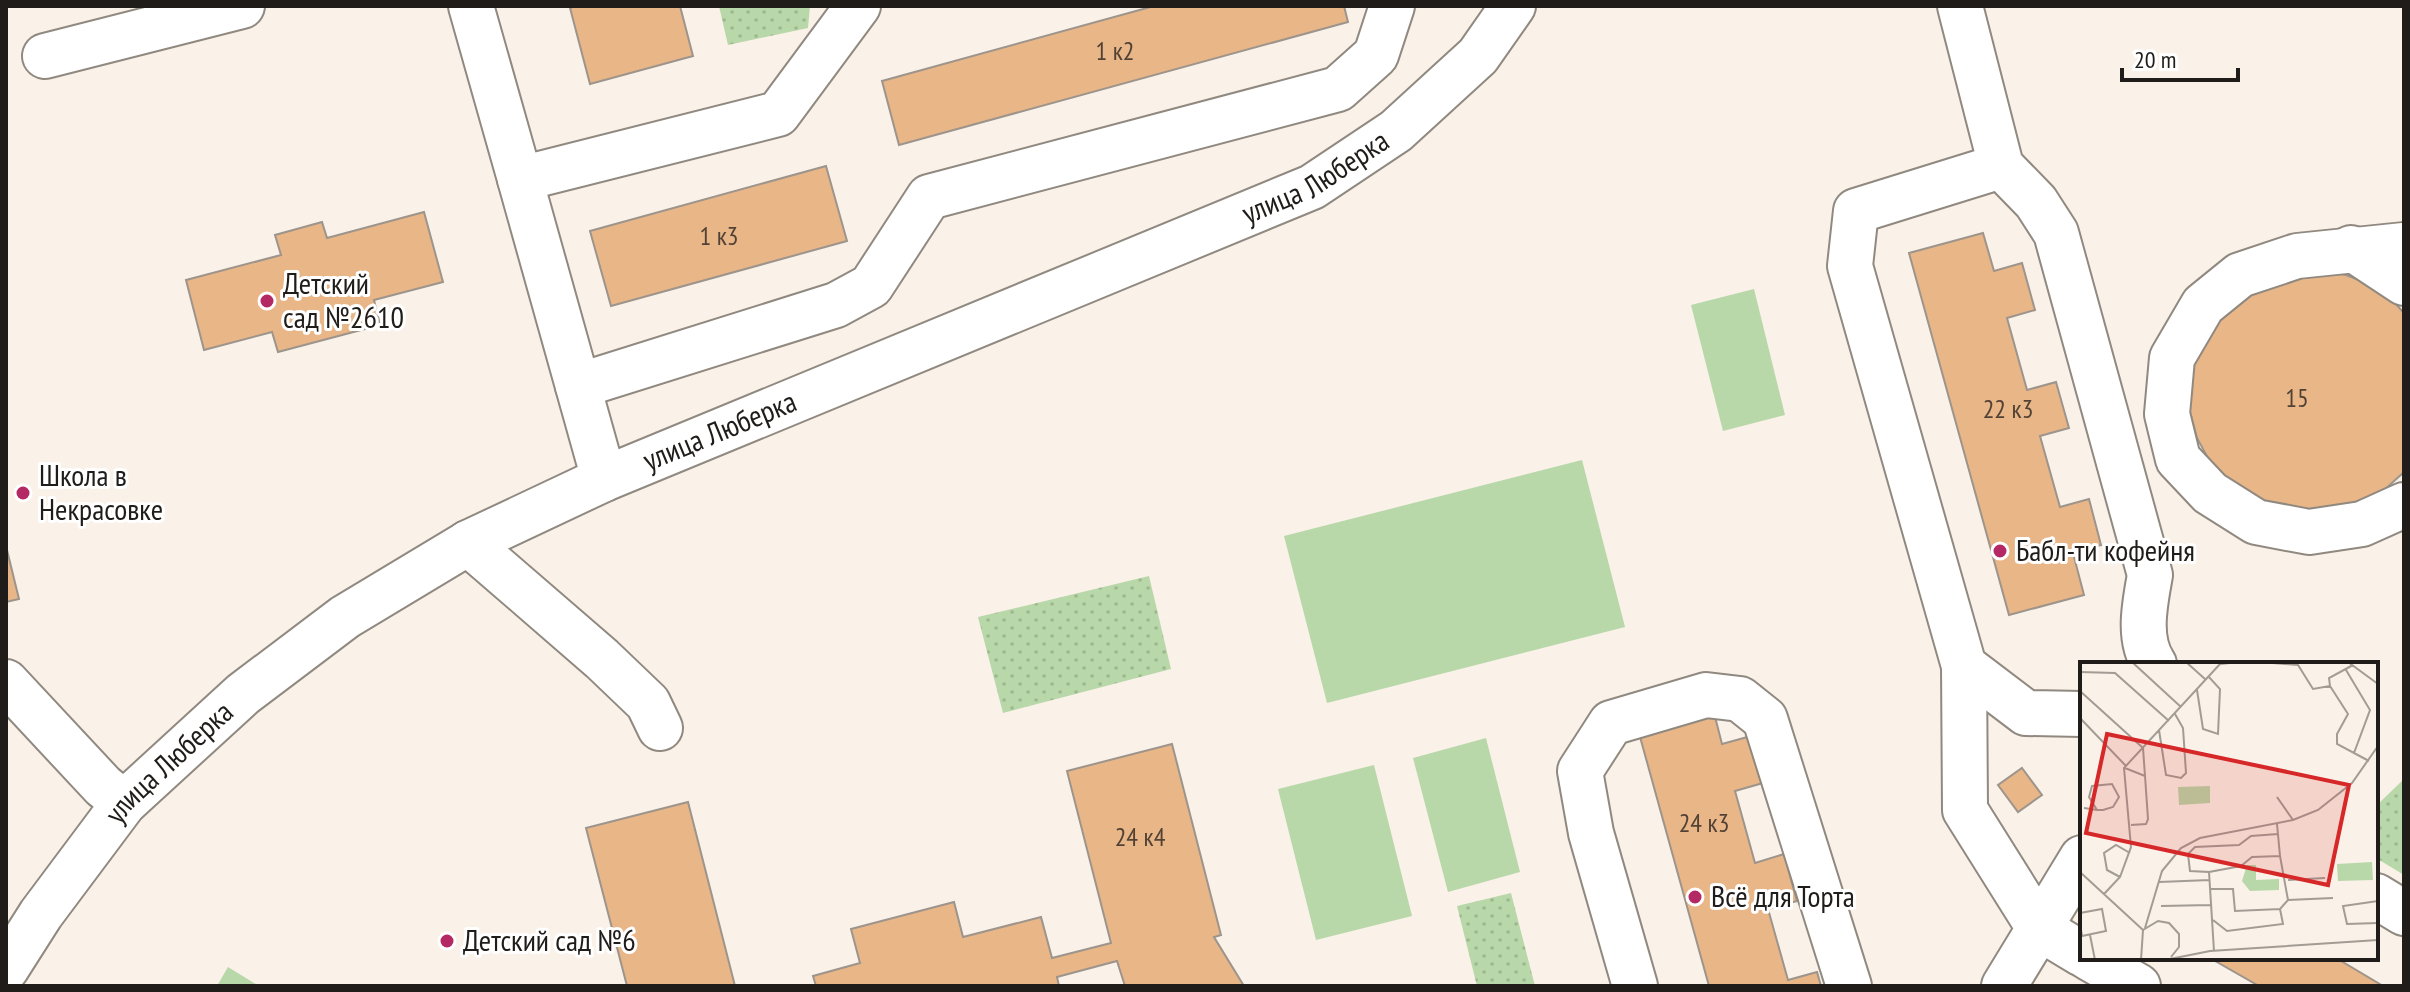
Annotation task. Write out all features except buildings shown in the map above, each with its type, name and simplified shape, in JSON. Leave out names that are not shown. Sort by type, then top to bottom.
[{"type":"street","points":[[45,56],[242,6]]},
{"type":"street","points":[[471,6],[604,479]]},
{"type":"street","points":[[520,179],[778,114],[858,6]]},
{"type":"street","points":[[578,386],[836,305],[871,286],[929,197],[1338,89],[1376,55],[1392,6]]},
{"type":"street","name":"улица Люберка","points":[[6,969],[41,914],[124,803],[243,694],[345,617],[468,543],[604,479],[1312,187],[1396,131],[1478,56],[1513,6]]},
{"type":"street","points":[[1960,6],[2001,166],[2036,202],[2056,233],[2150,575],[2143,614],[2149,656],[2153,662]]},
{"type":"street","points":[[2001,166],[1856,211],[1850,266],[1964,666],[1965,810],[2039,928],[2080,953]]},
{"type":"street","points":[[2404,245],[2351,248],[2297,256],[2240,275],[2203,305],[2172,358],[2167,414],[2178,459],[2210,493],[2256,522],[2309,532],[2362,524],[2404,505]]},
{"type":"street","points":[[2351,248],[2404,283]]},
{"type":"street","points":[[468,543],[637,692],[648,703],[660,728]]},
{"type":"street","points":[[1964,666],[2026,713],[2080,714]]},
{"type":"street","points":[[6,682],[103,786],[124,803]]},
{"type":"street","points":[[1635,986],[1591,833],[1580,771],[1611,723],[1706,695],[1740,699],[1765,719],[1849,986]]},
{"type":"street","points":[[2004,986],[2080,861]]},
{"type":"street","points":[[2378,897],[2404,913]]},
{"type":"street","points":[[2092,960],[2138,986]]},
{"type":"green space","points":[[719,6],[810,6],[808,28],[728,45]]},
{"type":"green space","points":[[1754,289],[1785,415],[1723,431],[1691,305]]},
{"type":"green space","points":[[1582,460],[1625,627],[1327,703],[1284,536]]},
{"type":"green space","points":[[1149,576],[1171,669],[1003,713],[978,617]]},
{"type":"green space","points":[[1486,738],[1520,872],[1448,892],[1413,758]]},
{"type":"green space","points":[[1374,765],[1412,916],[1316,940],[1278,789]]},
{"type":"green space","points":[[2404,779],[2404,875],[2378,859],[2378,804]]},
{"type":"green space","points":[[1511,893],[1535,986],[1477,986],[1457,906]]},
{"type":"green space","points":[[228,967],[259,986],[217,986]]},
{"type":"place","name":"Детский сад №2610","points":[[267,301]]},
{"type":"place","name":"Школа в Некрасовке","points":[[23,493]]},
{"type":"place","name":"Бабл-ти кофейня","points":[[2000,551]]},
{"type":"place","name":"Всё для Торта","points":[[1695,897]]},
{"type":"place","name":"Детский сад №6","points":[[447,941]]}]
